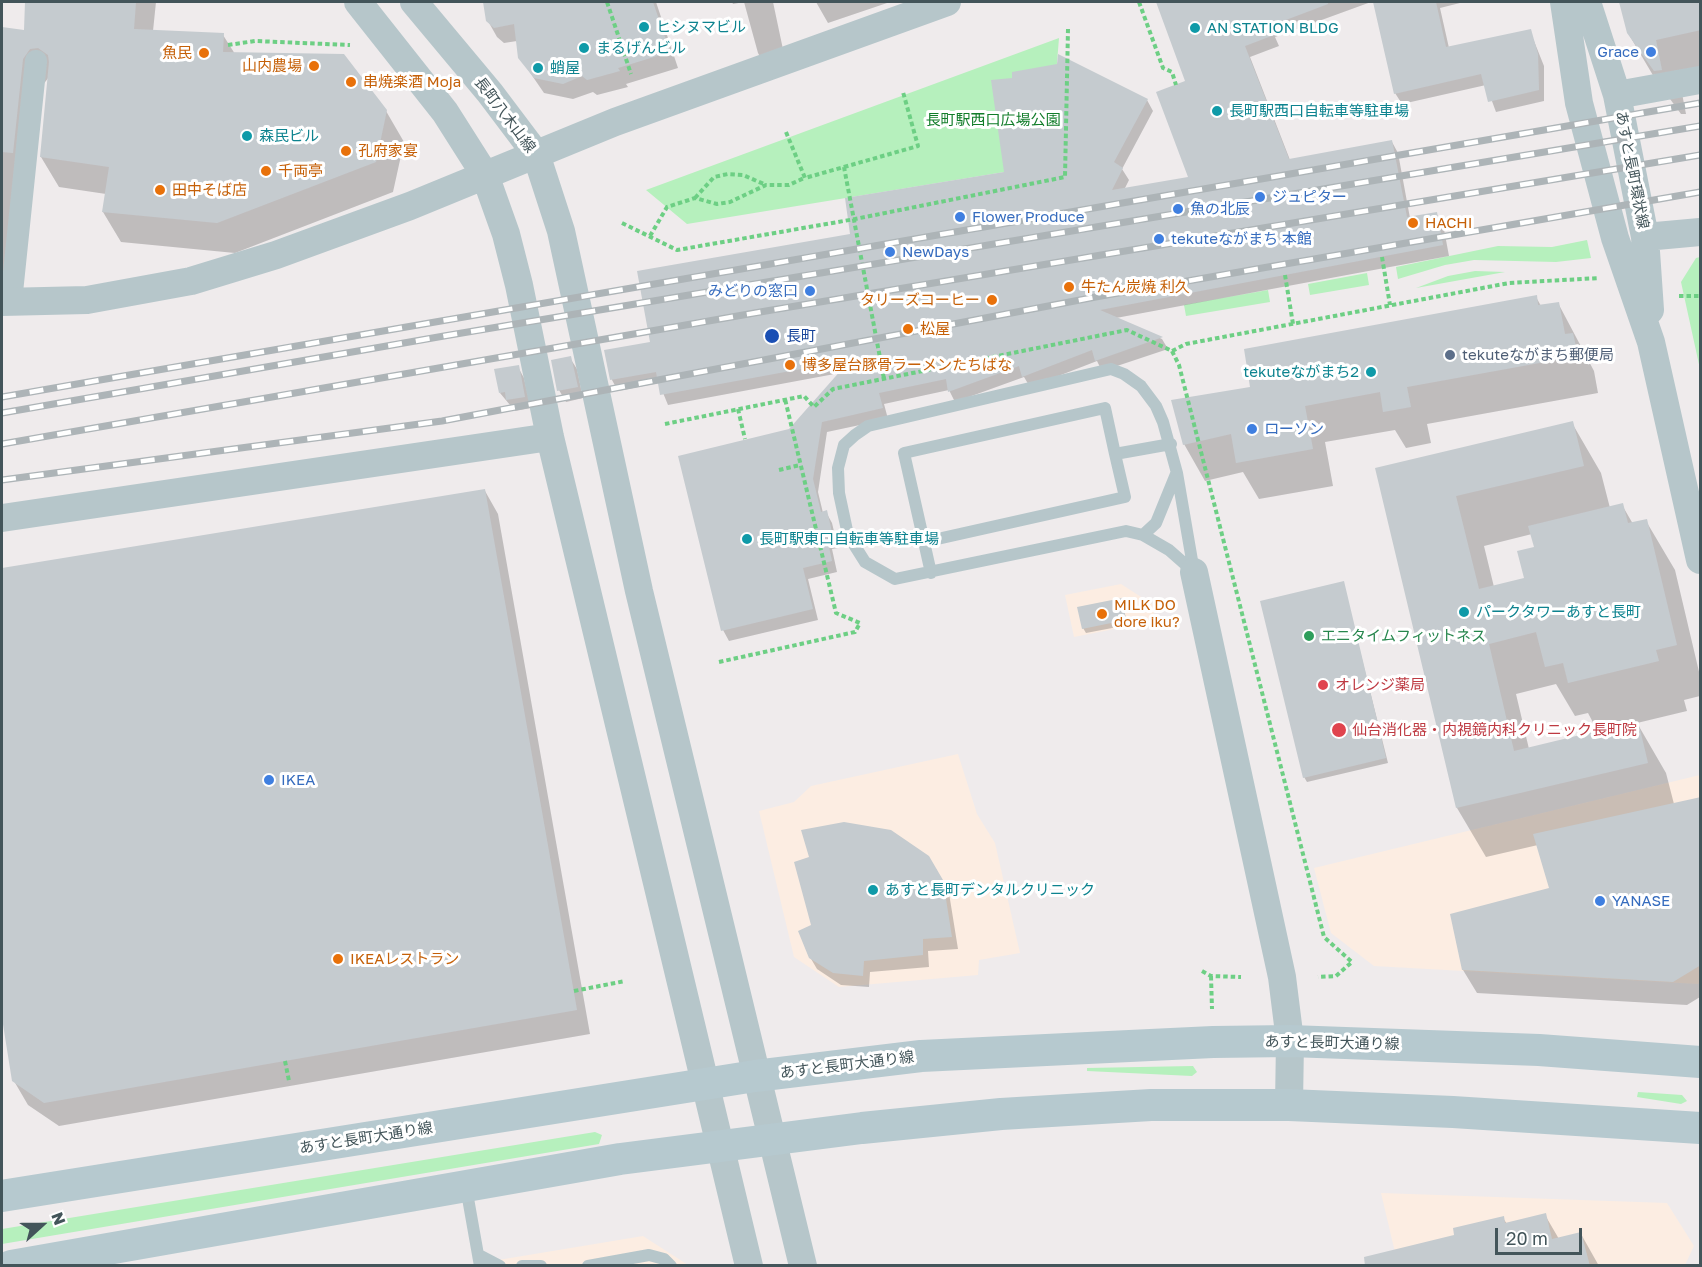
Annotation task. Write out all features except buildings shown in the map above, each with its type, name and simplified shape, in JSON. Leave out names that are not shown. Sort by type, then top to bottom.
[{"type":"main road","name":"あすと長町大通り線","points":[[2,1196],[755,1076],[921,1056],[1213,1042],[1290,1041],[1539,1050],[1701,1062]]},
{"type":"main road","points":[[11,1266],[620,1159],[1001,1114],[1151,1105],[1289,1105],[1701,1128]]},
{"type":"street","points":[[358,2],[445,112],[485,175],[506,234],[519,285],[550,437],[749,1266]]},
{"type":"street","name":"長町八木山線","points":[[414,2],[490,93],[536,154],[561,231],[639,591],[803,1266]]},
{"type":"street","points":[[36,62],[6,302],[87,300],[191,281],[276,255],[712,86],[947,2]]},
{"type":"street","name":"あすと長町環状線","points":[[1564,2],[1579,103],[1615,238],[1651,342],[1701,560]]},
{"type":"street","name":"あすと長町環状線","points":[[1587,2],[1617,95],[1645,237],[1651,342]]},
{"type":"street","points":[[1617,95],[1701,80]]},
{"type":"street","points":[[1615,238],[1701,232]]},
{"type":"street","points":[[2,518],[550,437]]},
{"type":"street","points":[[1194,572],[1277,947],[1290,1041],[1289,1105]]},
{"type":"lane","points":[[1111,369],[1124,374],[1141,386],[1156,406],[1171,444],[1194,572],[1169,550],[1143,535],[1126,531],[895,579],[865,562],[848,535],[839,493],[838,468],[844,446],[868,426],[1111,369]]},
{"type":"lane","points":[[924,542],[1125,497],[1105,408],[904,453],[924,542],[931,573]]},
{"type":"lane","points":[[1115,454],[1171,444]]},
{"type":"lane","points":[[1143,535],[1156,523],[1177,473]]},
{"type":"lane","points":[[466,1186],[480,1260],[500,1266]]},
{"type":"lane","points":[[588,1266],[649,1255],[663,1259],[670,1266]]},
{"type":"lane","points":[[522,1266],[541,1266]]},
{"type":"path","points":[[607,2],[631,74]]},
{"type":"path","points":[[1139,2],[1163,68],[1172,72],[1176,85]]},
{"type":"path","points":[[622,223],[677,250],[855,219],[1065,177],[1068,29]]},
{"type":"path","points":[[228,45],[255,41],[351,45]]},
{"type":"path","points":[[650,236],[667,207],[695,198],[714,177],[728,174],[743,175],[766,185],[789,185],[805,178],[918,146],[903,92]]},
{"type":"path","points":[[786,132],[805,178]]},
{"type":"path","points":[[844,167],[884,379]]},
{"type":"path","points":[[695,198],[717,204],[730,202],[766,185]]},
{"type":"path","points":[[1382,257],[1390,305]]},
{"type":"path","points":[[1285,275],[1293,324]]},
{"type":"path","points":[[1172,351],[1186,344],[1509,282],[1600,278]]},
{"type":"path","points":[[1679,296],[1701,296]]},
{"type":"path","points":[[665,424],[804,396],[814,408],[833,389],[1127,330],[1172,351],[1179,364],[1324,937],[1352,962],[1335,976],[1318,977]]},
{"type":"path","points":[[719,662],[855,633],[860,623],[836,613],[784,399]]},
{"type":"path","points":[[738,409],[745,439]]},
{"type":"path","points":[[779,470],[800,465]]},
{"type":"path","points":[[1202,971],[1211,976],[1241,977]]},
{"type":"path","points":[[1211,976],[1212,1009]]},
{"type":"path","points":[[574,991],[625,981]]},
{"type":"path","points":[[285,1061],[289,1081]]},
{"type":"shaded area","points":[[1121,584],[1152,604],[1155,621],[1074,637],[1065,595]]},
{"type":"shaded area","points":[[958,754],[977,814],[995,843],[1020,953],[979,960],[978,975],[839,987],[794,957],[759,811],[794,802],[811,786]]},
{"type":"shaded area","points":[[1700,775],[1700,982],[1698,984],[1374,966],[1331,933],[1314,868]]},
{"type":"shaded area","points":[[1381,1193],[1667,1203],[1694,1246],[1685,1265],[1398,1265]]},
{"type":"shaded area","points":[[643,1236],[688,1265],[462,1266]]},
{"type":"green space","name":"長町駅西口広場公園","points":[[1059,38],[1052,125],[1035,167],[687,224],[646,190]]},
{"type":"green space","points":[[1587,240],[1591,258],[1556,262],[1474,260],[1445,265],[1398,279],[1396,267],[1498,246],[1552,247]]},
{"type":"green space","points":[[1700,257],[1700,369],[1681,282],[1696,258]]},
{"type":"green space","points":[[1475,271],[1505,272],[1416,288],[1448,276]]},
{"type":"green space","points":[[1367,273],[1369,285],[1310,295],[1308,284]]},
{"type":"green space","points":[[1268,290],[1270,302],[1186,316],[1184,305]]},
{"type":"green space","points":[[1193,1066],[1197,1072],[1192,1076],[1087,1071],[1087,1068]]},
{"type":"green space","points":[[1638,1092],[1682,1095],[1687,1101],[1681,1104],[1637,1097]]},
{"type":"green space","points":[[595,1132],[602,1135],[599,1144],[2,1244],[2,1229]]},
{"type":"railway","points":[[2,397],[1700,103]]},
{"type":"railway","points":[[2,413],[444,336],[1700,126]]},
{"type":"railway","points":[[2,444],[766,311],[1700,155]]},
{"type":"railway","points":[[2,480],[442,421],[1101,296],[1700,192]]},
{"type":"place","name":"ヒシヌマビル","points":[[644,27]]},
{"type":"place","name":"AN STATION BLDG","points":[[1195,28]]},
{"type":"place","name":"まるげんビル","points":[[584,48]]},
{"type":"place","name":"Grace","points":[[1651,52]]},
{"type":"place","name":"魚民","points":[[204,53]]},
{"type":"place","name":"山内農場","points":[[314,66]]},
{"type":"place","name":"蛸屋","points":[[538,68]]},
{"type":"place","name":"串焼楽酒 Moja","points":[[351,82]]},
{"type":"place","name":"長町駅西口自転車等駐車場","points":[[1217,111]]},
{"type":"place","name":"森民ビル","points":[[247,136]]},
{"type":"place","name":"孔府家宴","points":[[346,151]]},
{"type":"place","name":"千両亭","points":[[266,171]]},
{"type":"place","name":"田中そば店","points":[[160,190]]},
{"type":"place","name":"ジュピター","points":[[1260,197]]},
{"type":"place","name":"魚の北辰","points":[[1178,209]]},
{"type":"place","name":"Flower Produce","points":[[960,217]]},
{"type":"place","name":"HACHI","points":[[1413,223]]},
{"type":"place","name":"tekuteながまち 本館","points":[[1159,239]]},
{"type":"place","name":"NewDays","points":[[890,252]]},
{"type":"place","name":"牛たん炭焼 利久","points":[[1069,287]]},
{"type":"place","name":"みどりの窓口","points":[[810,291]]},
{"type":"place","name":"タリーズコーヒー","points":[[992,300]]},
{"type":"place","name":"松屋","points":[[908,329]]},
{"type":"place","name":"長町","points":[[772,336]]},
{"type":"place","name":"tekuteながまち郵便局","points":[[1450,355]]},
{"type":"place","name":"博多屋台豚骨ラーメンたちばな","points":[[790,365]]},
{"type":"place","name":"tekuteながまち2","points":[[1371,372]]},
{"type":"place","name":"ローソン","points":[[1252,429]]},
{"type":"place","name":"長町駅東口自転車等駐車場","points":[[747,539]]},
{"type":"place","name":"パークタワーあすと長町","points":[[1464,612]]},
{"type":"place","name":"MILK DO dore iku?","points":[[1102,614]]},
{"type":"place","name":"エニタイムフィットネス","points":[[1309,636]]},
{"type":"place","name":"オレンジ薬局","points":[[1323,685]]},
{"type":"place","name":"仙台消化器・内視鏡内科クリニック長町院","points":[[1339,730]]},
{"type":"place","name":"IKEA","points":[[269,780]]},
{"type":"place","name":"あすと長町デンタルクリニック","points":[[873,890]]},
{"type":"place","name":"YANASE","points":[[1600,901]]},
{"type":"place","name":"IKEAレストラン","points":[[338,959]]}]
